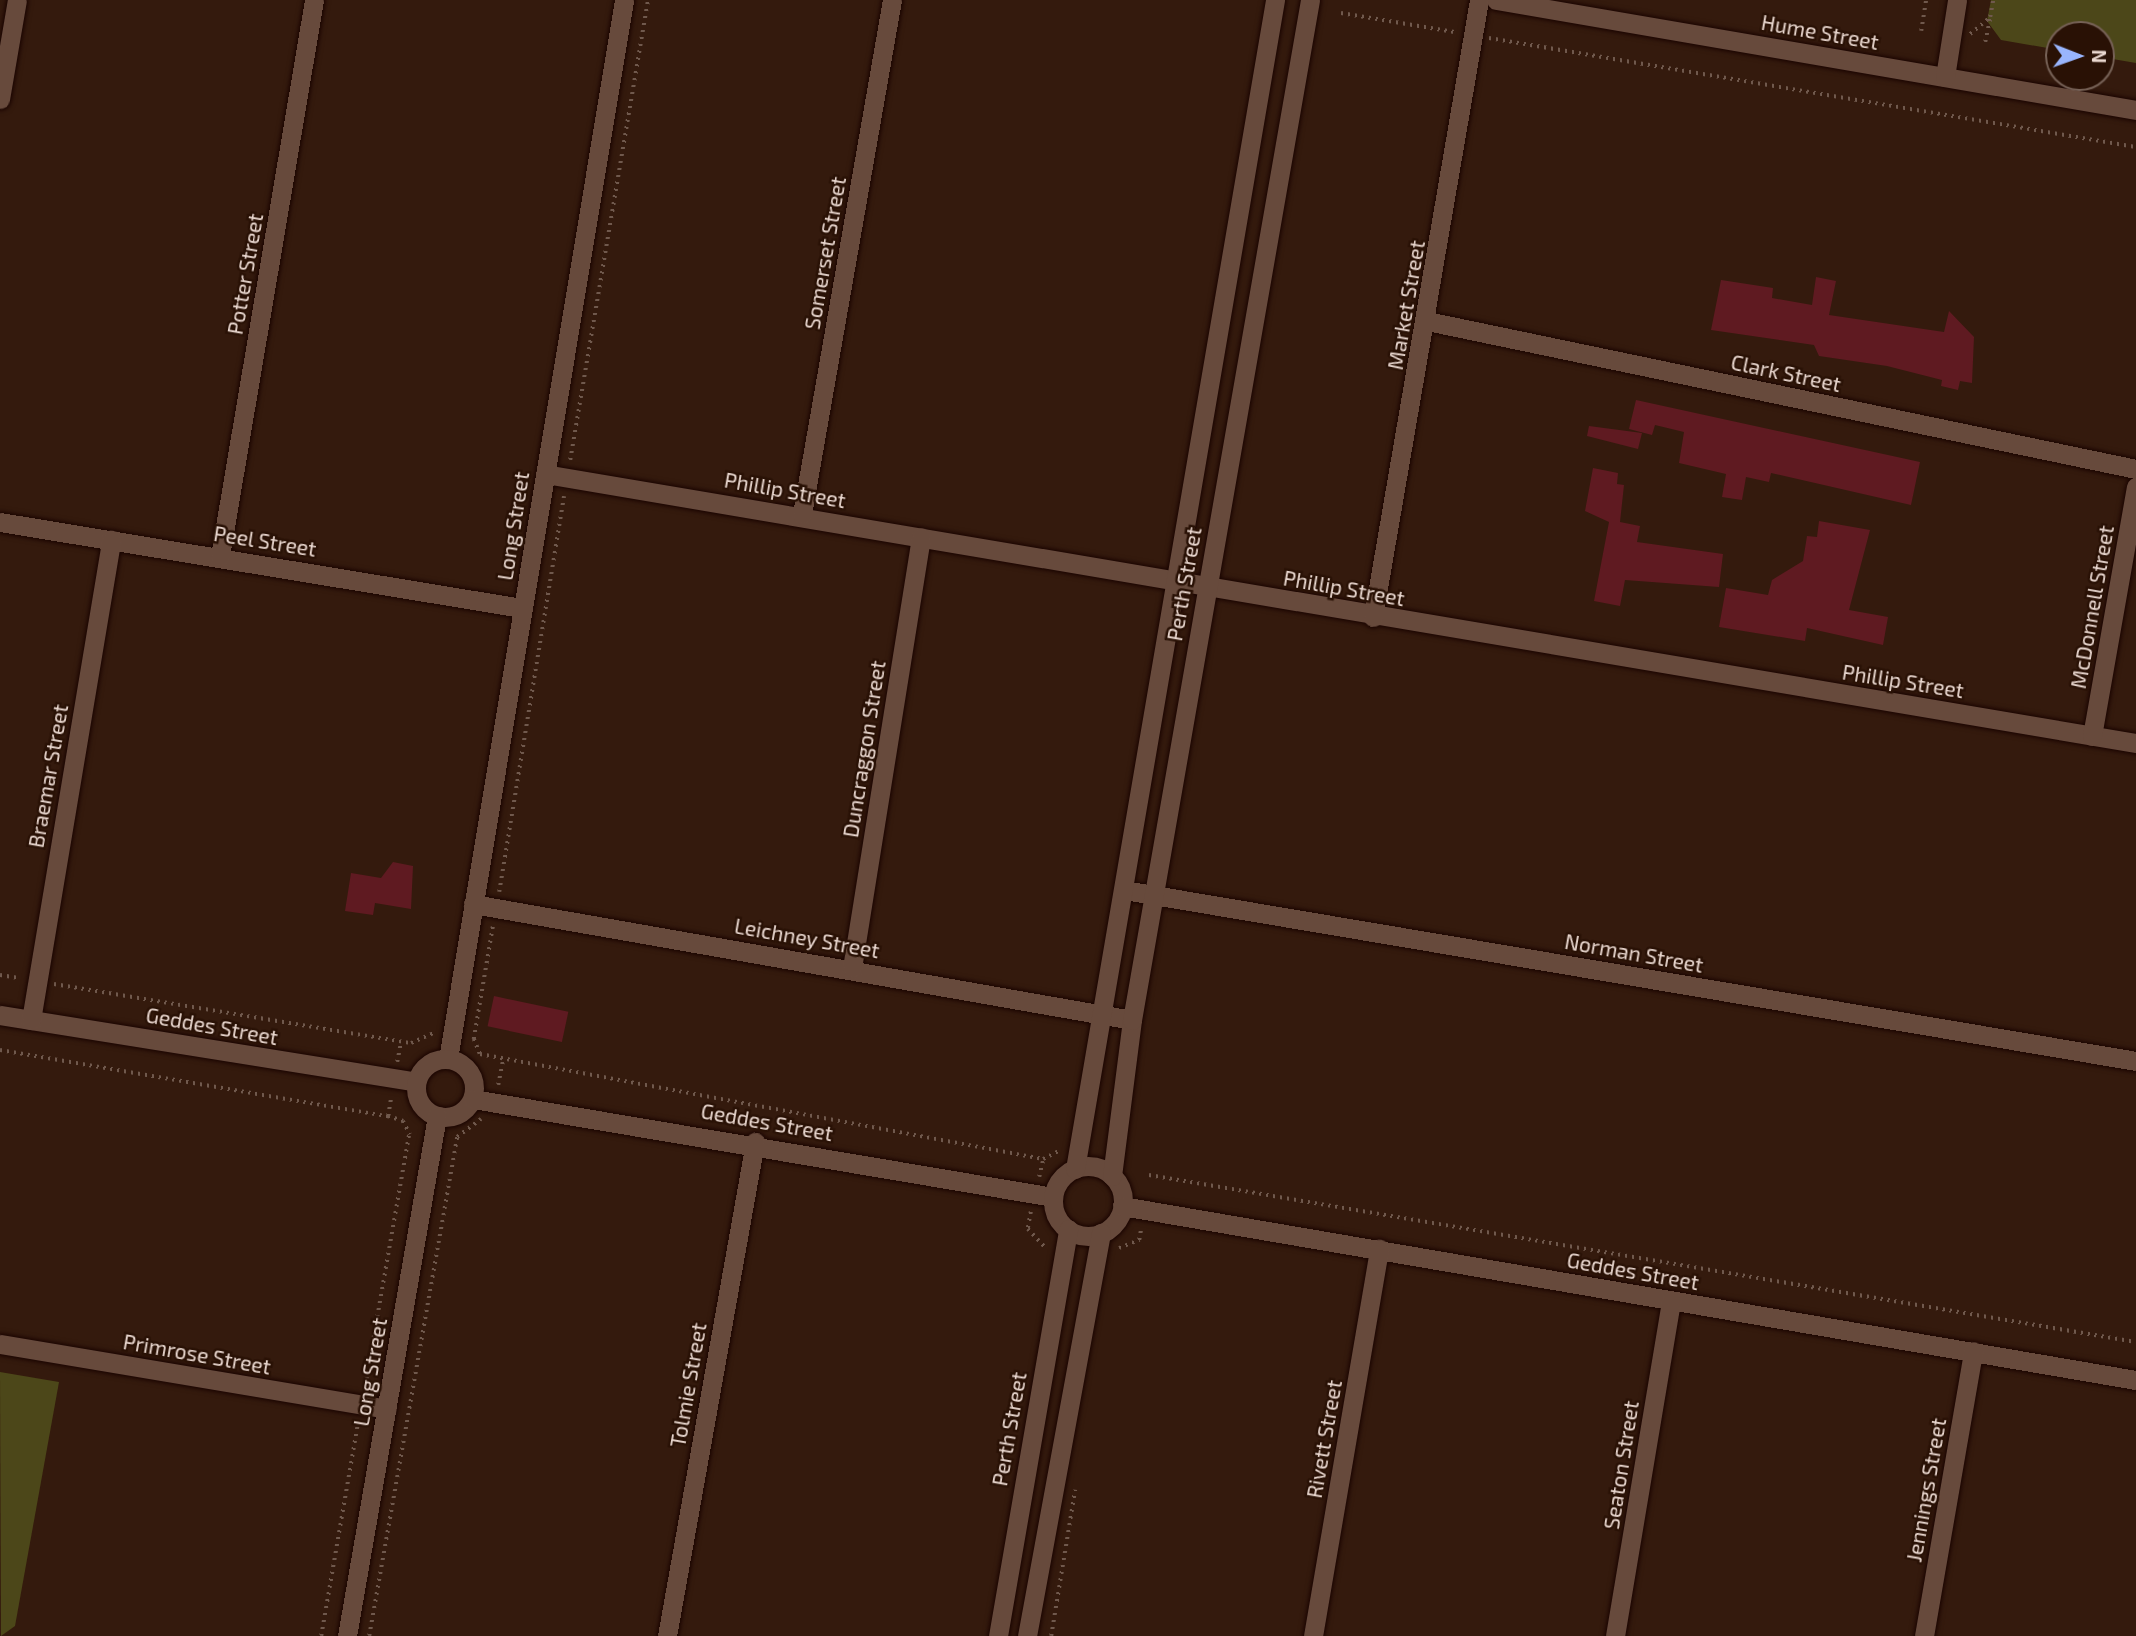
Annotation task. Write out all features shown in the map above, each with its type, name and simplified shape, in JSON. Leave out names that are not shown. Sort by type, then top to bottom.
[{"type":"street","points":[[0,99],[17,0]]},
{"type":"street","name":"Potter Street","points":[[220,556],[314,0]]},
{"type":"street","name":"Long Street","points":[[448,1059],[624,0]]},
{"type":"street","name":"Somerset Street","points":[[802,514],[892,0]]},
{"type":"street","name":"Perth Street","points":[[1075,1169],[1082,1146],[1102,1013],[1179,581],[1275,0]]},
{"type":"street","name":"Perth Street","points":[[1112,1176],[1132,1020],[1310,0]]},
{"type":"street","name":"Market Street","points":[[1373,617],[1427,321],[1479,0]]},
{"type":"street","name":"Hume Street","points":[[1496,0],[2136,110]]},
{"type":"street","points":[[1945,77],[1957,0]]},
{"type":"street","name":"Clark Street","points":[[1427,321],[2136,469]]},
{"type":"street","name":"Phillip Street","points":[[545,474],[802,514],[921,538],[1373,617],[2136,743]]},
{"type":"street","name":"McDonnell Street","points":[[2092,736],[2136,487]]},
{"type":"street","name":"Peel Street","points":[[0,522],[220,556],[522,608]]},
{"type":"street","name":"Duncraggon Street","points":[[852,968],[921,538]]},
{"type":"street","name":"Braemar Street","points":[[31,1020],[111,540]]},
{"type":"street","name":"Norman Street","points":[[1124,890],[2136,1061]]},
{"type":"street","name":"Leichney Street","points":[[473,904],[852,968],[1132,1020]]},
{"type":"street","name":"Geddes Street","points":[[0,1015],[416,1082]]},
{"type":"street","points":[[448,1059],[468,1070],[472,1098],[457,1115],[435,1126],[421,1104],[416,1082],[427,1066],[448,1059]]},
{"type":"street","name":"Geddes Street","points":[[472,1098],[495,1099],[755,1142],[1054,1197]]},
{"type":"street","name":"Long Street","points":[[347,1636],[435,1126]]},
{"type":"street","name":"Tolmie Street","points":[[667,1636],[755,1142]]},
{"type":"street","points":[[1027,1636],[1062,1431],[1101,1233],[1122,1206],[1112,1176],[1097,1167],[1075,1169],[1062,1178],[1054,1197],[1068,1229],[1101,1233]]},
{"type":"street","name":"Geddes Street","points":[[1122,1206],[2136,1380]]},
{"type":"street","name":"Perth Street","points":[[998,1636],[1068,1229]]},
{"type":"street","name":"Rivett Street","points":[[1313,1636],[1379,1249]]},
{"type":"street","name":"Seaton Street","points":[[1615,1636],[1671,1301]]},
{"type":"street","name":"Primrose Street","points":[[0,1344],[387,1409]]},
{"type":"street","name":"Jennings Street","points":[[1924,1636],[1973,1351]]},
{"type":"street","points":[[1032,1426],[1062,1431]]},
{"type":"path","points":[[648,0],[474,1039],[480,1054],[503,1059],[1043,1159],[1082,1146]]},
{"type":"path","points":[[1921,32],[1926,0]]},
{"type":"path","points":[[1985,42],[1993,0]]},
{"type":"path","points":[[1341,13],[2136,147]]},
{"type":"path","points":[[1964,38],[1990,17]]},
{"type":"path","points":[[0,975],[411,1043],[426,1032],[474,1039]]},
{"type":"path","points":[[0,1050],[388,1116],[403,1121],[409,1134],[435,1126]]},
{"type":"path","points":[[495,1099],[503,1059]]},
{"type":"path","points":[[369,1636],[457,1137],[481,1118]]},
{"type":"path","points":[[1149,1175],[2136,1342]]},
{"type":"path","points":[[1115,1257],[1122,1242],[1139,1240],[1145,1210]]},
{"type":"path","points":[[1051,1636],[1076,1487]]},
{"type":"shaded area","points":[[1991,0],[2136,0],[2136,63],[2115,59],[2115,21],[2045,21],[2045,48],[2001,40],[1987,21]]},
{"type":"shaded area","points":[[0,1372],[59,1382],[15,1626],[1,1636]]},
{"type":"building","points":[[1816,277],[1836,281],[1829,315],[1944,332],[1949,311],[1974,337],[1972,383],[1960,381],[1958,390],[1941,386],[1942,380],[1887,366],[1819,356],[1814,345],[1711,330],[1721,280],[1773,288],[1772,298],[1812,305]]},
{"type":"building","points":[[1636,400],[1920,462],[1911,505],[1771,473],[1769,482],[1746,477],[1742,500],[1722,497],[1726,474],[1679,463],[1684,432],[1655,425],[1652,435],[1629,429]]},
{"type":"building","points":[[1589,426],[1642,433],[1638,449],[1587,436]]},
{"type":"building","points":[[1593,468],[1618,473],[1617,484],[1624,485],[1620,522],[1640,526],[1637,542],[1723,554],[1719,587],[1625,580],[1620,606],[1594,601],[1609,522],[1585,511]]},
{"type":"building","points":[[1819,521],[1870,530],[1849,610],[1888,617],[1883,645],[1807,628],[1805,641],[1719,627],[1726,588],[1768,595],[1772,580],[1803,561],[1807,536],[1817,537]]},
{"type":"building","points":[[393,862],[413,866],[411,909],[375,903],[373,915],[345,911],[351,873],[381,878]]},
{"type":"building","points":[[494,996],[568,1012],[562,1042],[488,1026]]}]
